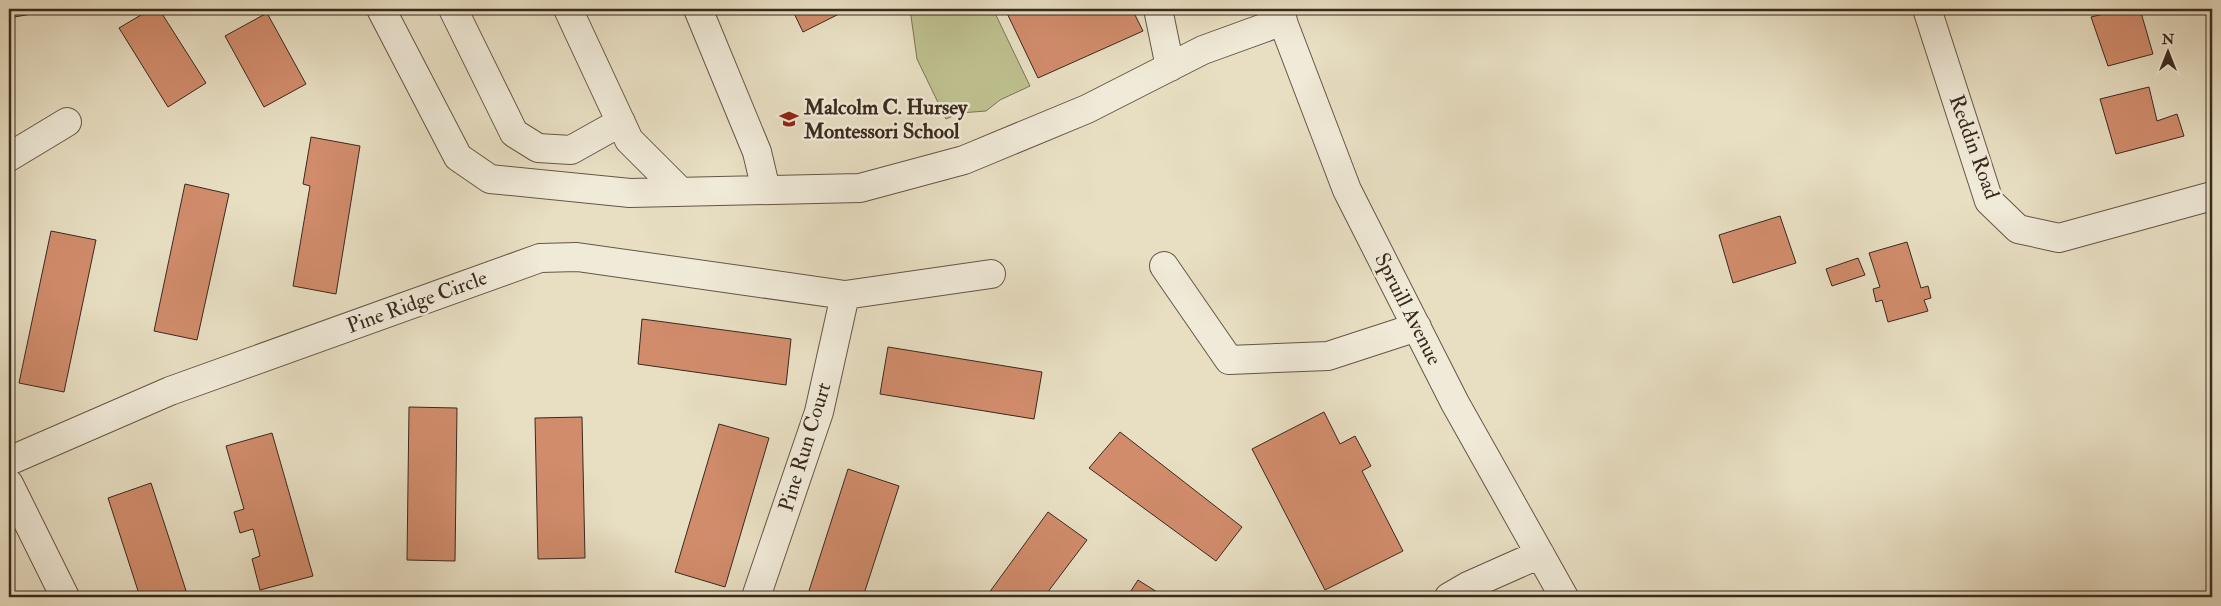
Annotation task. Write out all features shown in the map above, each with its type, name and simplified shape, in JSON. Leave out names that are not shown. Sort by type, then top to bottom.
[{"type":"street","points":[[381,9],[458,157],[490,179],[630,193],[860,188],[964,160],[1087,109],[1203,50],[1280,15]]},
{"type":"street","points":[[453,9],[514,133],[538,148],[571,150],[620,122]]},
{"type":"street","points":[[568,9],[629,140],[681,192]]},
{"type":"street","points":[[698,9],[757,152],[766,190]]},
{"type":"street","points":[[1158,9],[1170,67]]},
{"type":"street","name":"Reddin Road","points":[[1927,9],[1989,201],[2018,229],[2059,238],[2212,196]]},
{"type":"street","name":"Spruill Avenue","points":[[1280,15],[1347,190],[1455,403],[1564,597]]},
{"type":"street","points":[[9,156],[67,122]]},
{"type":"street","points":[[521,182],[530,142]]},
{"type":"street","name":"Pine Ridge Circle","points":[[9,461],[170,391],[540,258],[577,257],[844,295],[991,274]]},
{"type":"street","points":[[1164,266],[1229,360],[1328,356],[1417,327]]},
{"type":"street","name":"Pine Run Court","points":[[756,597],[819,412],[844,295]]},
{"type":"street","points":[[9,484],[65,597]]},
{"type":"street","points":[[1449,597],[1468,586],[1540,554]]},
{"type":"green space","points":[[910,9],[993,9],[1030,86],[1000,100],[986,111],[960,113],[946,119],[917,59]]},
{"type":"building","points":[[9,9],[59,9],[9,18]]},
{"type":"building","points":[[151,9],[159,9],[206,83],[168,107],[119,28]]},
{"type":"building","points":[[792,9],[849,9],[803,32]]},
{"type":"building","points":[[1005,9],[1132,9],[1143,31],[1038,78]]},
{"type":"building","points":[[2124,9],[2140,9],[2153,54],[2108,66],[2091,17]]},
{"type":"building","points":[[267,13],[306,84],[264,107],[225,36]]},
{"type":"building","points":[[2149,87],[2157,121],[2177,114],[2184,136],[2116,154],[2100,99]]},
{"type":"building","points":[[311,137],[360,146],[336,294],[293,286],[310,186],[303,184]]},
{"type":"building","points":[[185,184],[229,194],[197,340],[154,331]]},
{"type":"building","points":[[1780,216],[1796,263],[1733,283],[1719,235]]},
{"type":"building","points":[[51,231],[96,240],[64,392],[19,383]]},
{"type":"building","points":[[1907,242],[1921,288],[1928,286],[1931,298],[1924,300],[1928,311],[1888,322],[1882,300],[1876,302],[1873,289],[1880,287],[1869,253]]},
{"type":"building","points":[[1858,258],[1865,275],[1832,286],[1826,269]]},
{"type":"building","points":[[642,319],[791,339],[786,385],[638,364]]},
{"type":"building","points":[[888,347],[1042,372],[1034,419],[880,394]]},
{"type":"building","points":[[409,407],[457,408],[455,561],[407,560]]},
{"type":"building","points":[[1324,412],[1340,444],[1355,436],[1371,466],[1362,471],[1403,551],[1325,590],[1252,449]]},
{"type":"building","points":[[582,417],[585,558],[538,559],[535,418]]},
{"type":"building","points":[[719,424],[769,438],[725,587],[675,572]]},
{"type":"building","points":[[1120,432],[1242,527],[1216,561],[1089,468]]},
{"type":"building","points":[[272,433],[313,576],[260,590],[252,559],[260,556],[253,529],[240,533],[234,512],[244,509],[226,446]]},
{"type":"building","points":[[848,469],[899,486],[863,597],[807,597]]},
{"type":"building","points":[[151,483],[188,597],[140,597],[108,498]]},
{"type":"building","points":[[1048,512],[1087,540],[1044,597],[986,597]]},
{"type":"building","points":[[1138,580],[1165,597],[1127,597]]},
{"type":"place","name":"Malcolm C. Hursey Montessori School","points":[[789,119]]}]
